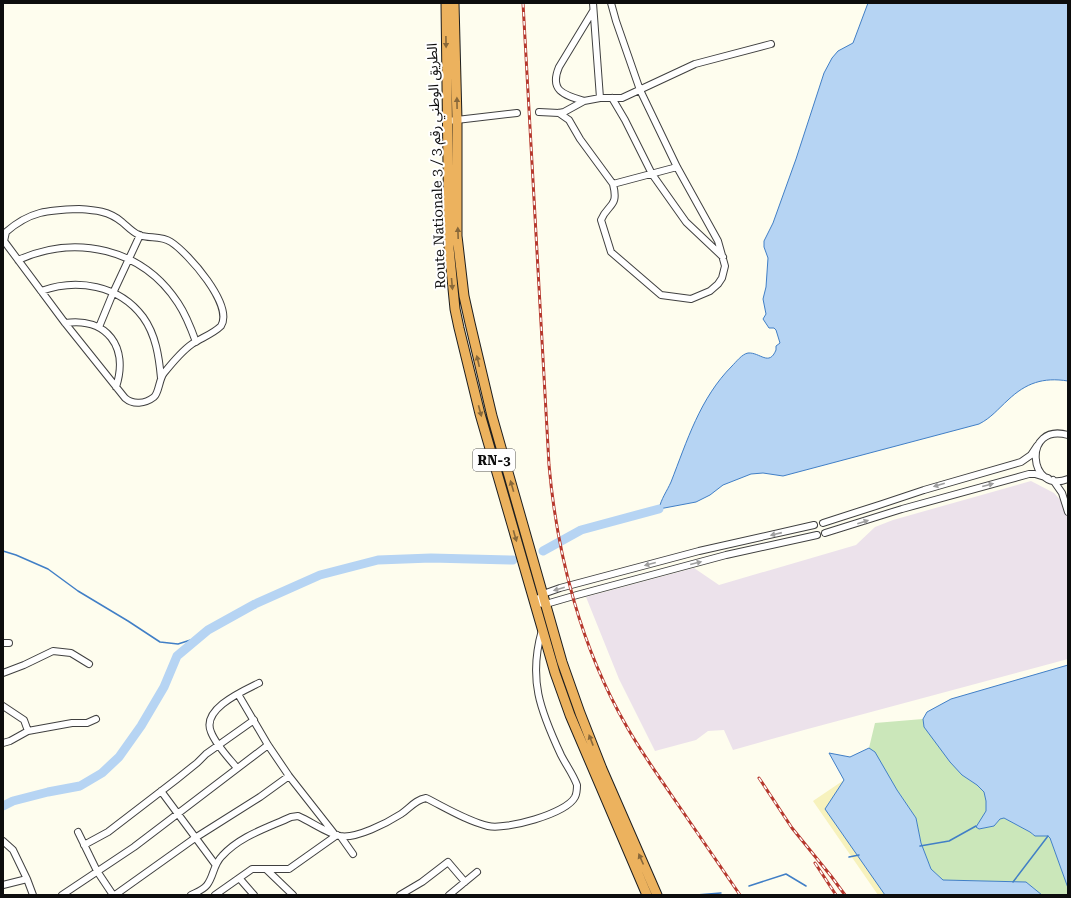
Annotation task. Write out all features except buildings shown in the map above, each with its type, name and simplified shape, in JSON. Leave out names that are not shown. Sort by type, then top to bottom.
[{"type":"highway","name":"Route Nationale 3 / الطريق الوطني رقم 3","points":[[446,3],[457,236],[464,296],[492,416],[562,662],[647,895]]},
{"type":"highway","name":"Route Nationale 3 / الطريق الوطني رقم 3","points":[[454,3],[449,248],[455,309],[480,414],[554,673],[570,715],[625,834],[657,895]]},
{"type":"street","points":[[593,3],[600,98]]},
{"type":"street","points":[[559,113],[569,120],[580,140],[613,184],[615,193],[614,200],[601,220],[611,252],[661,295],[691,298],[710,291],[718,284],[725,272],[724,259],[718,241],[677,167],[640,90],[611,3]]},
{"type":"street","points":[[593,10],[555,76],[557,85],[561,92],[568,96],[584,100],[622,98],[695,64],[771,44]]},
{"type":"street","points":[[612,98],[625,120],[652,174],[686,222],[724,259]]},
{"type":"street","points":[[538,112],[564,112],[584,100]]},
{"type":"street","points":[[452,121],[517,113]]},
{"type":"street","points":[[613,184],[677,167]]},
{"type":"street","points":[[79,209],[103,211],[117,218],[132,231],[140,235],[165,239],[177,246],[199,269],[216,294],[223,313],[223,321],[219,328],[196,342],[165,372],[161,378],[156,395],[141,402],[134,403],[128,400],[116,387],[5,244],[4,238],[6,232],[32,215],[58,210],[79,209]]},
{"type":"street","points":[[99,327],[128,258],[140,235]]},
{"type":"street","points":[[18,260],[31,254],[50,249],[70,247],[103,250],[128,258],[147,270],[177,302],[188,321],[196,342]]},
{"type":"street","points":[[3,253],[10,250]]},
{"type":"street","points":[[41,291],[61,285],[82,284],[113,293],[130,304],[144,318],[155,341],[161,378]]},
{"type":"street","points":[[65,322],[76,321],[88,323],[99,327],[109,336],[117,347],[121,360],[120,374],[116,387]]},
{"type":"street","points":[[823,523],[924,490],[1021,462],[1031,455],[1043,438],[1051,434],[1061,433],[1068,435]]},
{"type":"street","points":[[1037,446],[1035,453],[1037,468],[1042,474],[1050,479],[1062,493],[1068,512]]},
{"type":"street","points":[[825,533],[902,509],[1029,474],[1036,474],[1059,481],[1068,479]]},
{"type":"street","points":[[534,603],[543,594],[574,585],[724,545],[814,525]]},
{"type":"street","points":[[534,603],[546,604],[726,555],[817,536]]},
{"type":"street","points":[[724,545],[726,555]]},
{"type":"street","points":[[663,561],[665,571]]},
{"type":"street","points":[[615,574],[618,584]]},
{"type":"street","points":[[218,894],[252,869],[289,869],[338,835],[364,832],[387,823],[419,799],[426,798],[488,826],[503,827],[515,825],[548,814],[563,808],[573,800],[576,796],[577,785],[546,721],[537,687],[535,661],[542,630]]},
{"type":"street","points":[[3,672],[24,665],[53,651],[71,653],[89,664]]},
{"type":"street","points":[[237,768],[211,732],[209,725],[216,711],[224,702],[259,683]]},
{"type":"street","points":[[238,694],[268,745],[289,776],[353,854]]},
{"type":"street","points":[[3,706],[24,720],[28,730]]},
{"type":"street","points":[[4,742],[10,741],[28,730],[72,723],[87,723],[96,719]]},
{"type":"street","points":[[84,845],[108,832],[177,779],[219,744],[254,720]]},
{"type":"street","points":[[62,895],[134,847],[268,745]]},
{"type":"street","points":[[78,832],[97,872],[114,895],[195,838],[260,797],[289,776]]},
{"type":"street","points":[[161,791],[215,864]]},
{"type":"street","points":[[191,895],[202,890],[207,885],[215,864],[232,846],[247,837],[291,817],[298,816],[338,835]]},
{"type":"street","points":[[3,841],[13,850],[33,895]]},
{"type":"street","points":[[401,895],[422,882],[448,862],[465,882]]},
{"type":"street","points":[[267,870],[293,895]]},
{"type":"street","points":[[450,895],[477,872]]},
{"type":"street","points":[[3,885],[27,879]]},
{"type":"street","points":[[240,879],[254,895]]},
{"type":"shaded area","points":[[1031,481],[1054,493],[1062,502],[1068,500],[1068,659],[733,750],[724,730],[708,731],[696,740],[655,751],[619,679],[586,597],[694,568],[719,585],[856,545],[875,527],[893,520]]},
{"type":"green space","points":[[923,719],[924,727],[962,775],[977,785],[984,792],[986,811],[982,820],[976,826],[979,829],[994,826],[1000,819],[1004,818],[1033,835],[1048,836],[1068,888],[1068,895],[1042,895],[1026,882],[943,880],[931,869],[921,843],[916,818],[869,748],[875,723]]},
{"type":"sand","points":[[844,780],[825,809],[885,895],[878,895],[813,801]]},
{"type":"water","points":[[868,3],[1068,3],[1068,381],[1051,380],[1028,385],[1021,389],[991,416],[979,424],[783,476],[763,473],[751,474],[723,485],[710,495],[696,502],[659,509],[703,406],[721,378],[737,360],[744,355],[752,353],[764,358],[770,358],[776,350],[776,346],[780,343],[776,330],[774,328],[769,328],[763,319],[766,314],[763,299],[766,287],[768,258],[764,247],[764,241],[773,223],[796,159],[824,73],[832,58],[838,51],[853,43]]},
{"type":"water","points":[[1068,665],[1068,888],[1048,836],[1035,836],[1004,818],[1000,819],[994,826],[979,829],[976,827],[986,811],[984,792],[977,785],[962,775],[950,762],[924,727],[923,719],[927,712],[951,699]]},
{"type":"water","points":[[869,748],[875,752],[897,790],[916,818],[921,843],[931,869],[943,880],[1026,882],[1042,895],[885,895],[825,809],[844,780],[829,753],[850,757]]},
{"type":"waterway","points":[[543,551],[581,530],[659,509]]},
{"type":"waterway","points":[[3,551],[48,569],[78,591],[160,642],[178,644],[200,637]]},
{"type":"waterway","points":[[3,806],[13,801],[80,786],[102,773],[119,757],[141,726],[164,687],[177,656],[208,630],[255,604],[320,575],[378,560],[431,558],[513,560]]},
{"type":"waterway","points":[[920,846],[949,841],[976,826]]},
{"type":"waterway","points":[[1013,882],[1048,836]]},
{"type":"waterway","points":[[849,857],[859,855]]},
{"type":"waterway","points":[[749,886],[786,874],[806,886]]},
{"type":"waterway","points":[[696,895],[721,893]]},
{"type":"railway","points":[[523,3],[549,465],[558,533],[565,567],[584,633],[611,697],[627,727],[642,752],[740,895]]},
{"type":"railway","points":[[759,778],[792,828],[845,895]]},
{"type":"railway","points":[[815,863],[836,895]]}]
